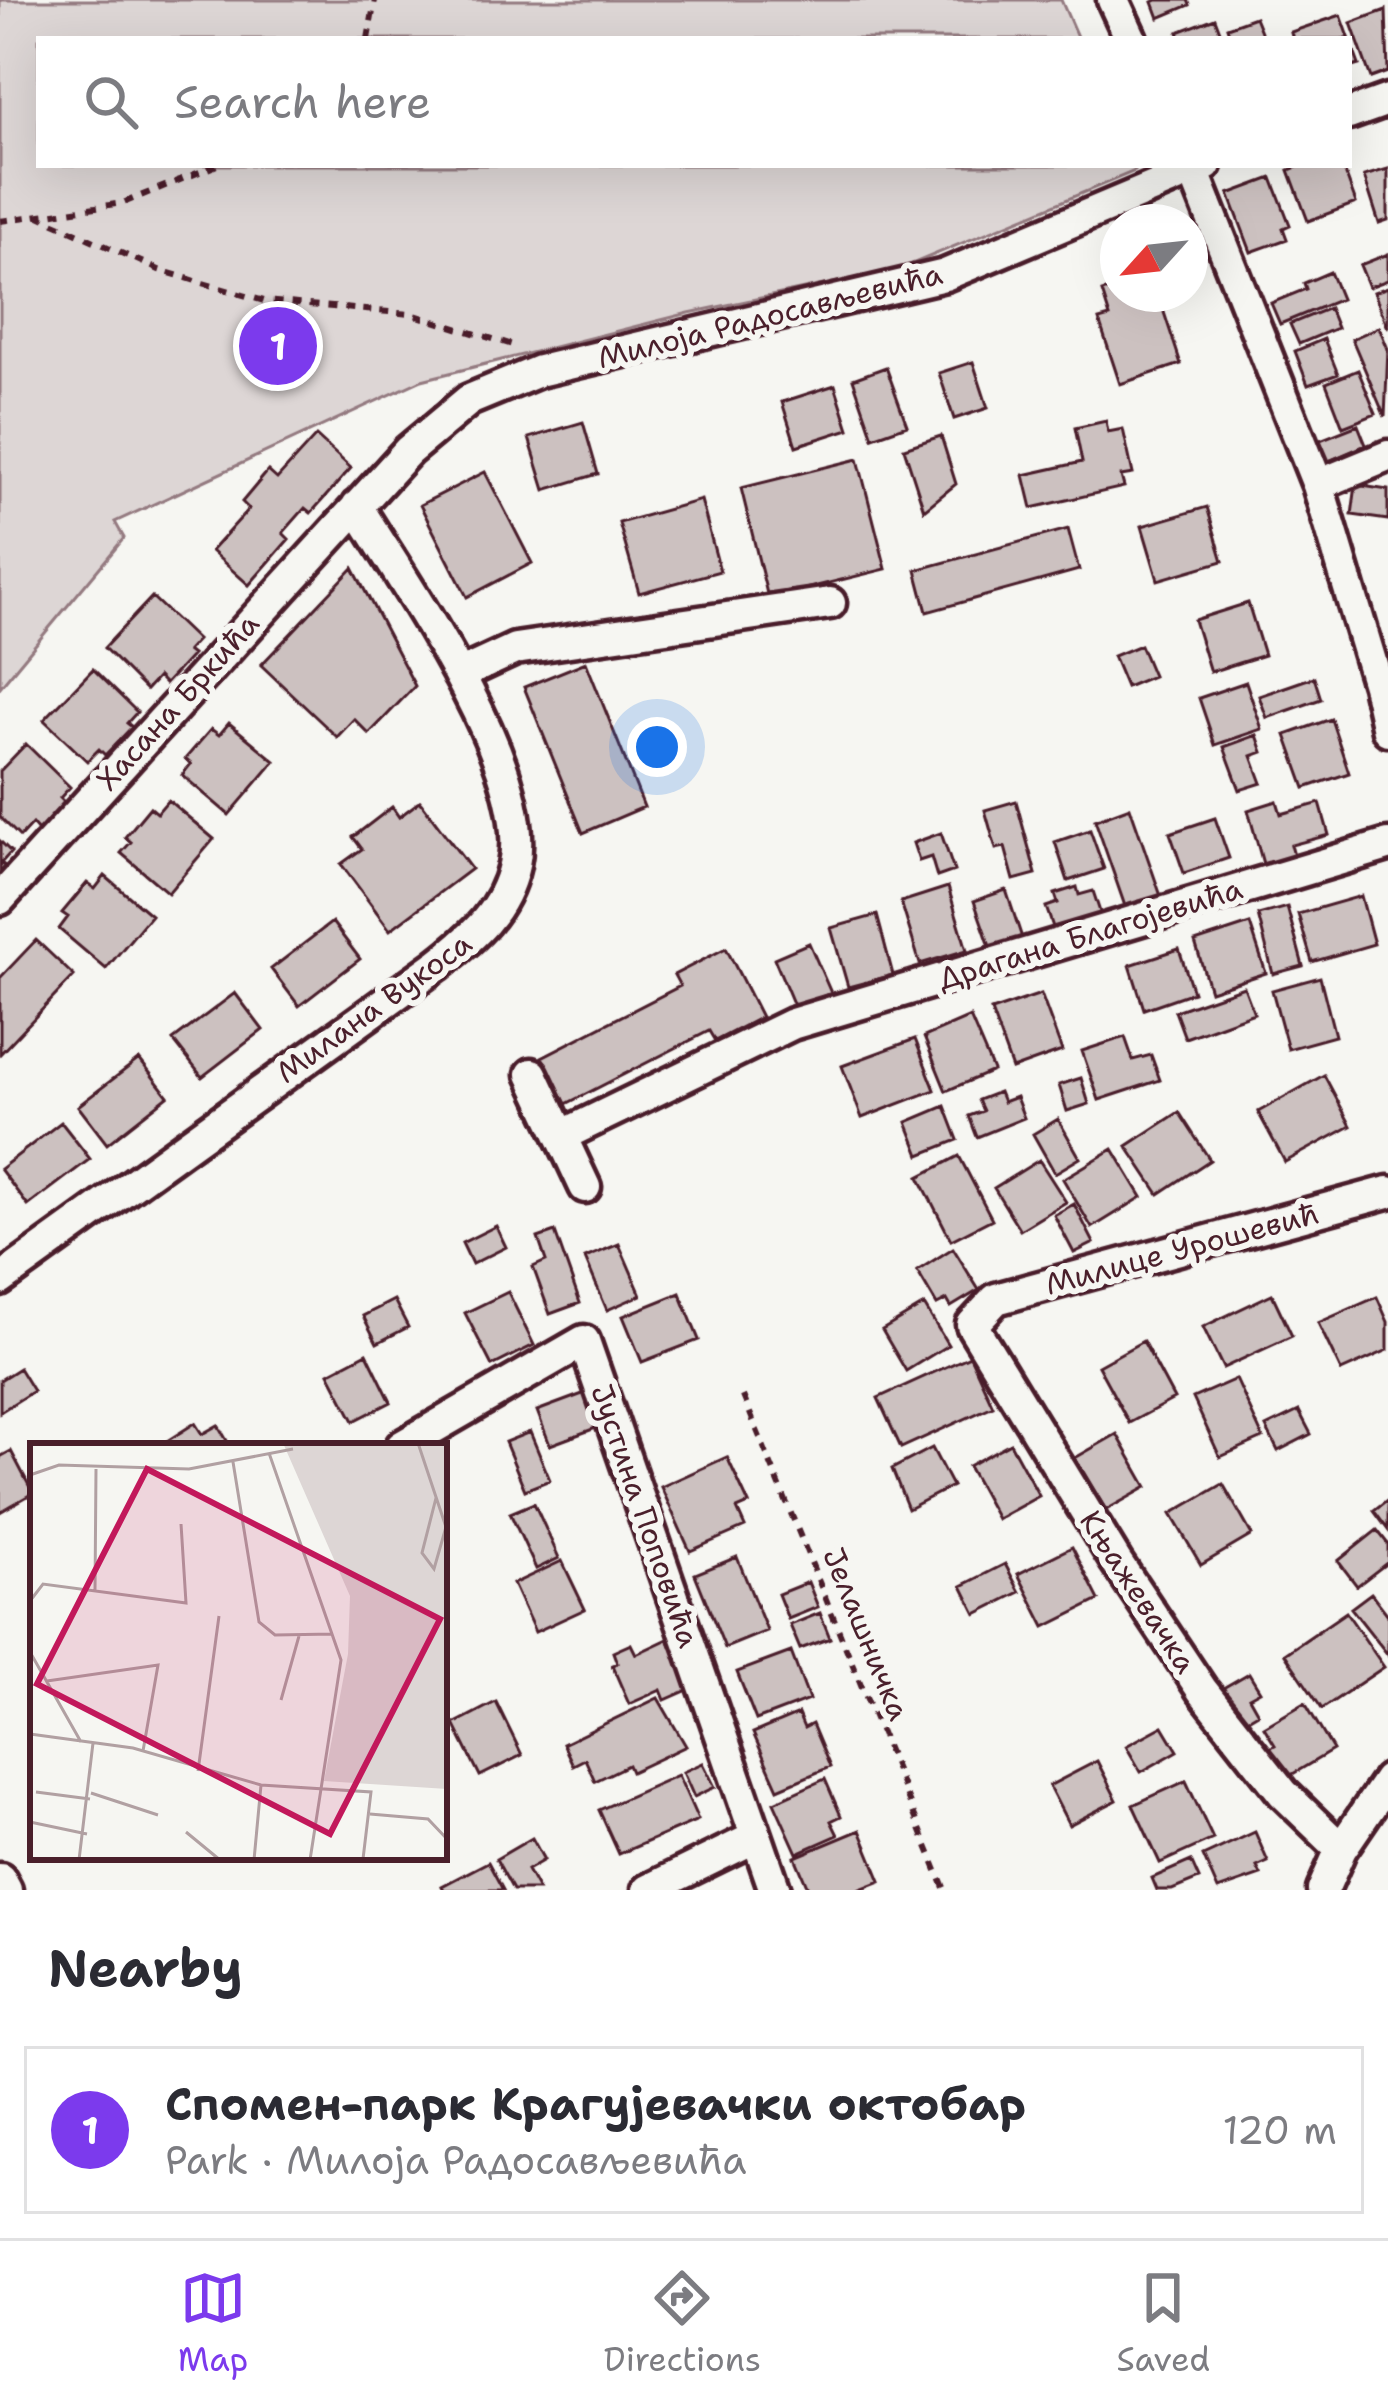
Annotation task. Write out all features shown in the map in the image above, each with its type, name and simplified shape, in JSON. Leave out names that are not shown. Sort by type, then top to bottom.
[{"type":"street","points":[[1113,0],[1130,36]]},
{"type":"street","points":[[1352,113],[1388,100]]},
{"type":"street","name":"Милоја Радосављевића","points":[[357,506],[424,434],[470,400],[539,371],[945,275],[1192,168]]},
{"type":"street","name":"Милоја Радосављевића","points":[[1198,168],[1318,484],[1388,730]]},
{"type":"street","points":[[1318,484],[1388,456]]},
{"type":"street","name":"Милана Вукоса","points":[[0,1280],[437,964],[477,934],[491,917],[514,867],[518,832],[500,766],[459,675],[357,506]]},
{"type":"street","name":"Хасана Бркића","points":[[0,899],[357,506]]},
{"type":"street","points":[[459,675],[515,649],[830,603]]},
{"type":"street","name":"Драгана Благојевића","points":[[561,1136],[792,1024],[1388,844]]},
{"type":"street","points":[[532,1074],[585,1187]]},
{"type":"street","name":"Милице Урошевић","points":[[981,1313],[996,1299],[1388,1192]]},
{"type":"street","name":"Књажевачка","points":[[981,1313],[972,1325],[1116,1562],[1202,1690],[1282,1793],[1341,1849]]},
{"type":"street","name":"Јустина Поповића","points":[[407,1443],[584,1341],[775,1890]]},
{"type":"street","points":[[1323,1890],[1341,1849],[1388,1780]]},
{"type":"street","points":[[648,1890],[756,1837]]},
{"type":"street","points":[[0,1879],[6,1890]]},
{"type":"path","points":[[369,36],[375,0]]},
{"type":"path","points":[[0,220],[123,203],[210,168]]},
{"type":"path","points":[[38,215],[159,270],[264,301],[411,314],[571,364]]},
{"type":"path","name":"Јелашничка","points":[[743,1396],[945,1890]]},
{"type":"shaded area","points":[[0,0],[1061,0],[1077,36],[36,36],[36,168],[1135,171],[900,269],[689,313],[422,380],[115,522],[124,538],[0,687]]},
{"type":"building","points":[[1188,0],[1190,5],[1159,18],[1153,2]]},
{"type":"building","points":[[1386,10],[1388,72],[1371,78],[1351,23]]},
{"type":"building","points":[[1341,15],[1349,36],[1292,36],[1291,32]]},
{"type":"building","points":[[1255,17],[1263,36],[1230,36],[1227,27]]},
{"type":"building","points":[[1215,18],[1222,36],[1180,36],[1178,32]]},
{"type":"building","points":[[1343,168],[1356,203],[1308,221],[1289,170]]},
{"type":"building","points":[[1388,169],[1388,220],[1379,223],[1364,176]]},
{"type":"building","points":[[1272,178],[1290,225],[1283,228],[1287,239],[1251,252],[1229,194]]},
{"type":"building","points":[[1388,254],[1388,280],[1369,287],[1360,265]]},
{"type":"building","points":[[1330,272],[1341,299],[1280,324],[1271,303],[1306,289],[1304,283]]},
{"type":"building","points":[[1388,287],[1388,328],[1374,292]]},
{"type":"building","points":[[1329,308],[1337,328],[1299,344],[1290,324]]},
{"type":"building","points":[[1108,312],[1164,312],[1181,364],[1120,384],[1099,320],[1110,317]]},
{"type":"building","points":[[1379,327],[1388,349],[1385,417],[1352,339]]},
{"type":"building","points":[[1324,339],[1338,374],[1308,385],[1295,351]]},
{"type":"building","points":[[973,362],[988,408],[954,419],[939,373]]},
{"type":"building","points":[[886,367],[907,425],[873,437],[853,379]]},
{"type":"building","points":[[1358,370],[1376,414],[1343,427],[1326,383]]},
{"type":"building","points":[[835,385],[849,429],[796,446],[782,402]]},
{"type":"building","points":[[1106,421],[1108,432],[1123,429],[1133,474],[1121,476],[1124,487],[1032,508],[1024,475],[1082,462],[1075,428]]},
{"type":"building","points":[[583,422],[598,474],[545,490],[529,438]]},
{"type":"building","points":[[1358,425],[1366,445],[1329,461],[1320,440]]},
{"type":"building","points":[[316,436],[351,468],[311,513],[305,508],[283,533],[289,539],[249,585],[211,551],[249,509],[242,502],[268,471],[277,479]]},
{"type":"building","points":[[941,436],[956,484],[924,510],[904,448]]},
{"type":"building","points":[[858,459],[886,569],[768,598],[741,488]]},
{"type":"building","points":[[485,472],[532,563],[467,597],[420,505]]},
{"type":"building","points":[[1356,485],[1388,490],[1388,520],[1352,515]]},
{"type":"building","points":[[701,500],[720,571],[639,593],[619,523]]},
{"type":"building","points":[[1207,507],[1223,561],[1158,580],[1142,526]]},
{"type":"building","points":[[1068,529],[1079,570],[927,612],[916,570]]},
{"type":"building","points":[[353,568],[415,686],[369,734],[354,719],[337,737],[261,665]]},
{"type":"building","points":[[152,597],[197,640],[187,651],[192,655],[165,684],[158,677],[146,690],[104,648]]},
{"type":"building","points":[[1248,603],[1264,655],[1210,672],[1194,620]]},
{"type":"building","points":[[1140,645],[1153,676],[1126,687],[1113,656]]},
{"type":"building","points":[[586,662],[644,807],[583,833],[524,687]]},
{"type":"building","points":[[93,669],[137,712],[127,723],[132,727],[105,755],[99,749],[87,761],[44,720]]},
{"type":"building","points":[[1314,677],[1321,699],[1267,718],[1259,696]]},
{"type":"building","points":[[1246,682],[1262,729],[1215,745],[1199,698]]},
{"type":"building","points":[[1331,719],[1349,773],[1305,788],[1286,735]]},
{"type":"building","points":[[229,723],[275,761],[229,815],[182,775],[191,764],[185,759],[211,729],[219,735]]},
{"type":"building","points":[[1257,735],[1263,752],[1252,756],[1262,783],[1240,790],[1224,747]]},
{"type":"building","points":[[26,744],[70,787],[60,798],[65,803],[38,831],[32,824],[20,837],[0,817],[0,771]]},
{"type":"building","points":[[168,800],[214,839],[168,893],[121,853],[131,842],[125,837],[150,807],[157,813]]},
{"type":"building","points":[[420,801],[471,869],[390,930],[341,864],[362,849],[353,837],[392,807],[399,817]]},
{"type":"building","points":[[1016,801],[1036,874],[1014,880],[1005,847],[996,849],[985,810]]},
{"type":"building","points":[[1277,801],[1281,814],[1320,803],[1329,835],[1291,845],[1294,856],[1263,864],[1248,810]]},
{"type":"building","points":[[1130,807],[1161,896],[1126,909],[1095,820]]},
{"type":"building","points":[[1215,818],[1229,858],[1184,873],[1170,833]]},
{"type":"building","points":[[1090,830],[1104,869],[1068,881],[1055,842]]},
{"type":"building","points":[[941,833],[954,871],[937,877],[931,857],[919,861],[913,843]]},
{"type":"building","points":[[0,841],[11,852],[1,863],[6,867],[0,874]]},
{"type":"building","points":[[105,876],[151,915],[106,969],[59,929],[68,917],[62,913],[87,883],[95,889]]},
{"type":"building","points":[[948,887],[967,950],[920,964],[901,902]]},
{"type":"building","points":[[1077,887],[1079,895],[1093,891],[1103,921],[1056,936],[1046,907],[1058,903],[1055,894]]},
{"type":"building","points":[[1006,890],[1023,941],[992,952],[974,901]]},
{"type":"building","points":[[1361,896],[1374,944],[1312,962],[1298,914]]},
{"type":"building","points":[[1287,907],[1303,966],[1273,974],[1258,915]]},
{"type":"building","points":[[877,915],[893,975],[848,987],[831,928]]},
{"type":"building","points":[[332,922],[360,959],[299,1006],[271,969]]},
{"type":"building","points":[[1250,924],[1266,973],[1210,991],[1195,942]]},
{"type":"building","points":[[36,940],[74,976],[0,1054],[0,978]]},
{"type":"building","points":[[809,943],[831,993],[795,1008],[774,958]]},
{"type":"building","points":[[726,948],[761,1017],[715,1041],[709,1031],[566,1104],[542,1057],[680,986],[674,975]]},
{"type":"building","points":[[1179,949],[1193,992],[1144,1009],[1130,965]]},
{"type":"building","points":[[1320,977],[1335,1036],[1288,1049],[1272,990]]},
{"type":"building","points":[[1244,987],[1254,1013],[1185,1038],[1175,1011]]},
{"type":"building","points":[[235,993],[263,1030],[202,1077],[173,1040]]},
{"type":"building","points":[[1041,994],[1062,1051],[1012,1069],[991,1011]]},
{"type":"building","points":[[970,1017],[993,1071],[946,1091],[924,1037]]},
{"type":"building","points":[[1125,1037],[1133,1060],[1151,1055],[1160,1080],[1099,1100],[1082,1051]]},
{"type":"building","points":[[915,1039],[935,1090],[862,1118],[842,1066]]},
{"type":"building","points":[[139,1059],[168,1096],[107,1144],[78,1106]]},
{"type":"building","points":[[1324,1075],[1351,1126],[1285,1162],[1258,1112]]},
{"type":"building","points":[[1081,1078],[1089,1104],[1067,1111],[1059,1085]]},
{"type":"building","points":[[999,1092],[1003,1102],[1016,1097],[1024,1118],[977,1137],[969,1116],[983,1111],[978,1100]]},
{"type":"building","points":[[945,1106],[958,1140],[920,1155],[907,1122]]},
{"type":"building","points":[[1179,1112],[1210,1160],[1159,1194],[1127,1146]]},
{"type":"building","points":[[1058,1119],[1080,1158],[1055,1173],[1033,1134]]},
{"type":"building","points":[[61,1122],[90,1159],[28,1206],[0,1169]]},
{"type":"building","points":[[1113,1149],[1142,1197],[1092,1228],[1063,1179]]},
{"type":"building","points":[[959,1156],[992,1219],[951,1240],[919,1177]]},
{"type":"building","points":[[1039,1160],[1066,1202],[1020,1230],[994,1188]]},
{"type":"building","points":[[1074,1204],[1094,1243],[1074,1253],[1054,1215]]},
{"type":"building","points":[[496,1226],[506,1247],[472,1264],[462,1243]]},
{"type":"building","points":[[555,1232],[580,1303],[550,1314],[533,1267],[546,1261],[538,1238]]},
{"type":"building","points":[[619,1244],[641,1295],[607,1310],[585,1258]]},
{"type":"building","points":[[953,1248],[979,1290],[951,1307],[947,1300],[937,1305],[917,1271]]},
{"type":"building","points":[[508,1292],[534,1345],[492,1366],[465,1313]]},
{"type":"building","points":[[680,1293],[699,1340],[642,1362],[623,1316]]},
{"type":"building","points":[[1272,1294],[1292,1336],[1223,1368],[1203,1327]]},
{"type":"building","points":[[1377,1297],[1388,1322],[1388,1350],[1341,1371],[1318,1323]]},
{"type":"building","points":[[394,1300],[408,1327],[377,1343],[363,1316]]},
{"type":"building","points":[[924,1305],[948,1345],[906,1371],[882,1330]]},
{"type":"building","points":[[1143,1341],[1174,1399],[1129,1423],[1098,1366]]},
{"type":"building","points":[[367,1353],[391,1402],[354,1421],[329,1373]]},
{"type":"building","points":[[970,1356],[993,1406],[901,1448],[878,1398]]},
{"type":"building","points":[[19,1368],[33,1391],[0,1412],[0,1380]]},
{"type":"building","points":[[1236,1379],[1263,1438],[1220,1457],[1193,1398]]},
{"type":"building","points":[[588,1392],[601,1426],[550,1445],[537,1411]]},
{"type":"building","points":[[1299,1411],[1311,1434],[1278,1451],[1266,1427]]},
{"type":"building","points":[[195,1423],[202,1434],[218,1425],[228,1443],[164,1443]]},
{"type":"building","points":[[530,1432],[550,1480],[525,1490],[505,1442]]},
{"type":"building","points":[[1117,1434],[1147,1487],[1106,1510],[1075,1458]]},
{"type":"building","points":[[1010,1443],[1039,1496],[997,1519],[968,1466]]},
{"type":"building","points":[[932,1448],[952,1486],[908,1509],[892,1469]]},
{"type":"building","points":[[11,1451],[30,1495],[0,1512],[0,1457]]},
{"type":"building","points":[[727,1457],[749,1504],[737,1509],[745,1527],[690,1551],[661,1487]]},
{"type":"building","points":[[1223,1484],[1252,1535],[1201,1565],[1171,1514]]},
{"type":"building","points":[[1388,1500],[1388,1530],[1374,1511]]},
{"type":"building","points":[[534,1503],[559,1558],[536,1569],[510,1513]]},
{"type":"building","points":[[1377,1530],[1388,1544],[1388,1562],[1357,1586],[1338,1561]]},
{"type":"building","points":[[1072,1547],[1099,1600],[1045,1627],[1018,1574]]},
{"type":"building","points":[[737,1557],[767,1631],[725,1648],[695,1574]]},
{"type":"building","points":[[562,1561],[585,1609],[535,1632],[513,1584]]},
{"type":"building","points":[[1005,1564],[1020,1592],[976,1614],[962,1586]]},
{"type":"building","points":[[808,1582],[818,1607],[788,1619],[778,1594]]},
{"type":"building","points":[[1371,1593],[1388,1615],[1388,1655],[1351,1608]]},
{"type":"building","points":[[1346,1612],[1384,1667],[1322,1709],[1285,1654]]},
{"type":"building","points":[[820,1613],[830,1638],[800,1649],[790,1625]]},
{"type":"building","points":[[668,1639],[690,1689],[665,1700],[661,1690],[629,1704],[612,1665],[617,1663],[613,1652],[631,1644],[636,1654]]},
{"type":"building","points":[[791,1652],[809,1700],[756,1720],[737,1672]]},
{"type":"building","points":[[1249,1673],[1260,1691],[1249,1697],[1258,1713],[1243,1722],[1223,1688]]},
{"type":"building","points":[[658,1698],[686,1746],[631,1772],[628,1765],[595,1781],[585,1759],[573,1765],[563,1744]]},
{"type":"building","points":[[496,1702],[522,1755],[480,1776],[454,1724]]},
{"type":"building","points":[[1305,1703],[1333,1750],[1286,1778],[1268,1749],[1275,1745],[1264,1727]]},
{"type":"building","points":[[798,1714],[804,1728],[812,1724],[830,1767],[778,1789],[753,1733]]},
{"type":"building","points":[[1163,1726],[1178,1751],[1141,1772],[1126,1746]]},
{"type":"building","points":[[1097,1761],[1117,1800],[1069,1825],[1049,1786]]},
{"type":"building","points":[[703,1763],[715,1787],[694,1797],[683,1772]]},
{"type":"building","points":[[678,1775],[698,1820],[619,1854],[599,1810]]},
{"type":"building","points":[[825,1779],[841,1816],[831,1821],[838,1835],[797,1853],[774,1802]]},
{"type":"building","points":[[1186,1781],[1213,1839],[1160,1863],[1133,1805]]},
{"type":"building","points":[[860,1830],[881,1881],[858,1890],[809,1890],[795,1857]]},
{"type":"building","points":[[1255,1832],[1268,1862],[1257,1867],[1261,1875],[1218,1890],[1203,1856]]},
{"type":"building","points":[[532,1838],[544,1860],[527,1870],[538,1890],[513,1890],[496,1859]]},
{"type":"building","points":[[1191,1861],[1199,1879],[1172,1890],[1157,1890],[1152,1878]]},
{"type":"building","points":[[488,1862],[503,1890],[444,1890],[442,1886]]},
{"type":"place","name":"Спомен-парк Крагујевачки октобар","points":[[278,346]]}]
